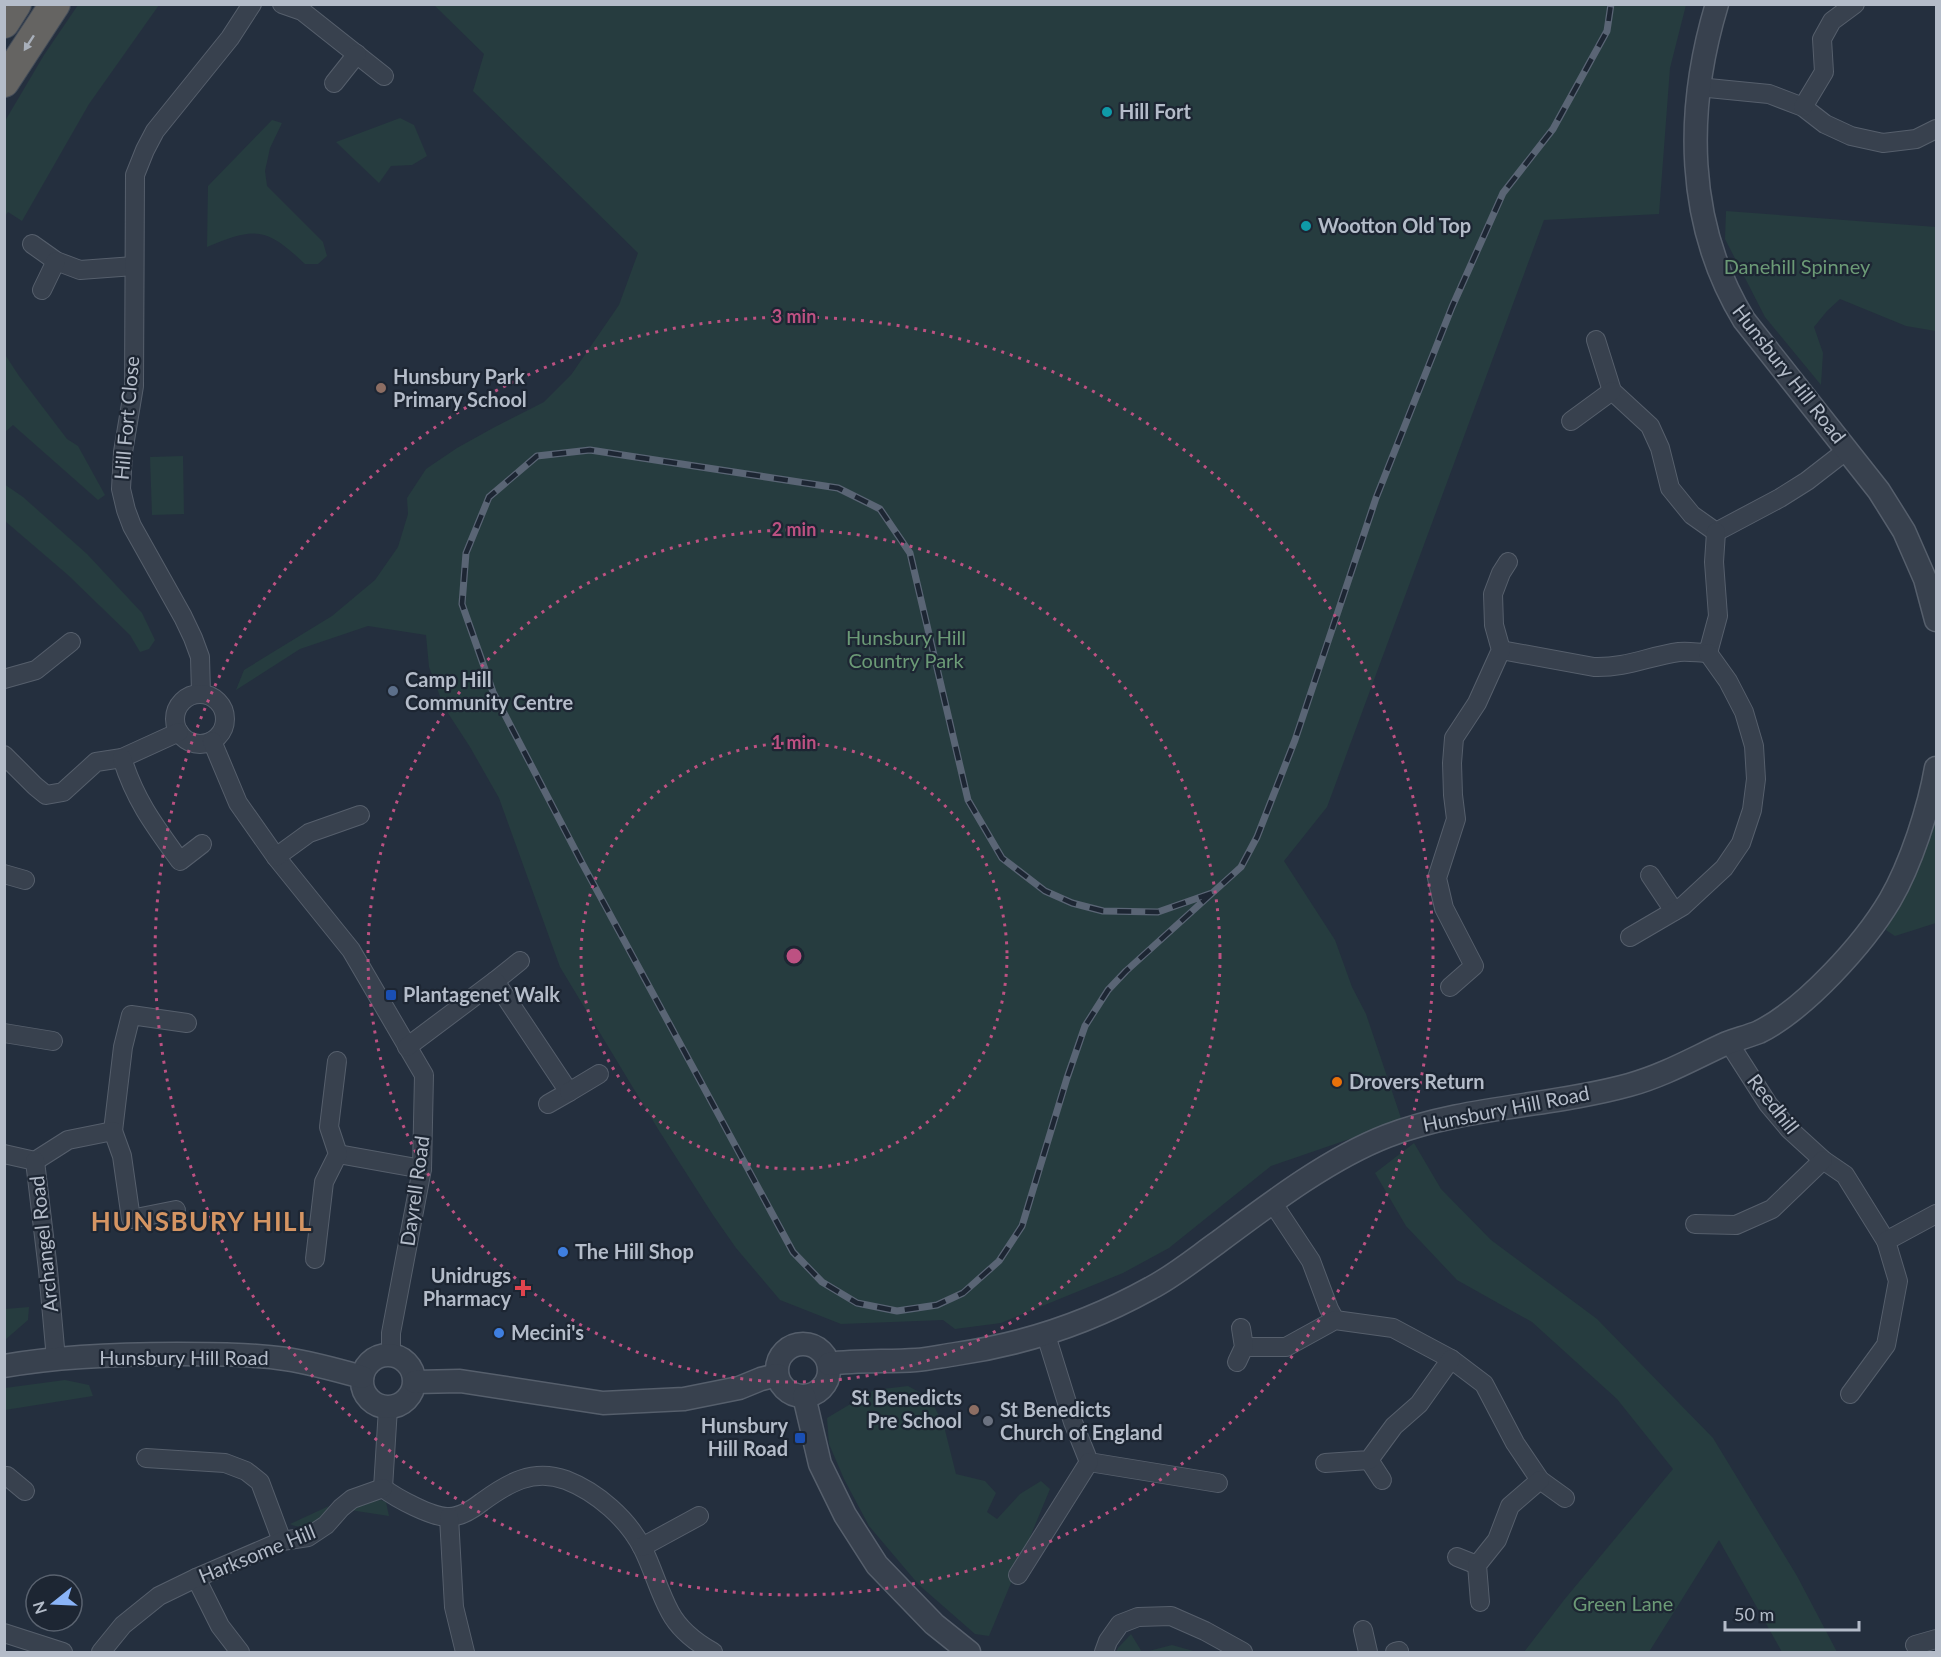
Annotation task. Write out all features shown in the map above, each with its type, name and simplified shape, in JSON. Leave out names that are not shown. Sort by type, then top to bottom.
[{"type":"highway","points":[[4,23],[16,4]]},
{"type":"highway","points":[[4,82],[55,4]]},
{"type":"street","name":"Hill Fort Close","points":[[201,693],[200,657],[193,638],[132,526],[121,489],[123,452],[134,386],[135,175],[155,131],[230,38],[252,4]]},
{"type":"street","points":[[282,4],[302,12],[384,76]]},
{"type":"street","name":"Hunsbury Hill Road","points":[[1717,4],[1698,87],[1694,144],[1700,197],[1712,252],[1731,300],[1743,320],[1879,490],[1904,531],[1931,577],[1936,620]]},
{"type":"street","points":[[1803,107],[1824,72],[1822,39],[1832,21],[1854,4]]},
{"type":"street","points":[[334,83],[357,54]]},
{"type":"street","points":[[1698,87],[1769,94],[1803,107],[1825,124],[1851,136],[1882,143],[1916,139],[1936,129]]},
{"type":"street","points":[[32,244],[56,261],[80,270],[134,266]]},
{"type":"street","points":[[42,290],[56,261]]},
{"type":"street","points":[[1596,340],[1612,391],[1650,426],[1660,448],[1670,488],[1692,515],[1716,532]]},
{"type":"street","points":[[1571,421],[1612,391]]},
{"type":"street","points":[[1716,532],[1780,498],[1807,481],[1847,450]]},
{"type":"street","points":[[1708,653],[1718,616],[1714,562],[1716,532]]},
{"type":"street","points":[[1450,987],[1474,966],[1444,908],[1437,878],[1456,819],[1453,784],[1455,738],[1465,718],[1477,703],[1501,650],[1494,625],[1493,594],[1508,562]]},
{"type":"street","points":[[4,679],[36,670],[71,642]]},
{"type":"street","points":[[1501,650],[1609,668],[1680,652],[1708,653]]},
{"type":"street","points":[[1630,937],[1683,906],[1724,868],[1741,843],[1752,810],[1756,779],[1754,746],[1744,711],[1728,681],[1708,653]]},
{"type":"street","points":[[201,693],[217,699],[225,713],[226,722],[219,737],[204,744],[190,742],[179,732],[175,715],[178,706],[190,695],[201,693]]},
{"type":"street","points":[[4,755],[46,795],[63,792],[96,762],[122,758],[179,732]]},
{"type":"street","name":"Dayrell Road","points":[[212,741],[238,803],[276,856],[351,950],[424,1076],[422,1168],[391,1333],[391,1354]]},
{"type":"street","points":[[122,758],[130,784],[147,814],[180,861],[202,844]]},
{"type":"street","name":"Hunsbury Hill Road","points":[[829,1364],[850,1361],[918,1360],[988,1350],[1046,1335],[1109,1310],[1155,1287],[1272,1202],[1345,1156],[1386,1136],[1438,1120],[1628,1085],[1682,1066],[1760,1031],[1796,1007],[1832,974],[1890,900],[1908,860],[1933,788],[1936,768]]},
{"type":"street","points":[[276,856],[309,833],[360,815]]},
{"type":"street","points":[[4,874],[25,880]]},
{"type":"street","points":[[1650,875],[1674,911]]},
{"type":"street","points":[[407,1047],[520,961]]},
{"type":"street","points":[[495,981],[569,1092]]},
{"type":"street","points":[[176,1210],[131,1220],[122,1156],[114,1131],[123,1047],[131,1015],[187,1023]]},
{"type":"street","points":[[4,1033],[53,1041]]},
{"type":"street","name":"Reedhill","points":[[1729,1043],[1768,1104],[1789,1129],[1822,1160],[1845,1175],[1886,1241],[1898,1281],[1886,1345],[1850,1394]]},
{"type":"street","points":[[315,1259],[324,1182],[338,1154],[329,1127],[337,1061]]},
{"type":"street","points":[[548,1104],[599,1074]]},
{"type":"street","points":[[35,1161],[68,1140],[114,1131]]},
{"type":"street","name":"Archangel Road","points":[[4,1154],[35,1161],[56,1359]]},
{"type":"street","points":[[338,1154],[422,1168]]},
{"type":"street","points":[[1695,1224],[1736,1225],[1772,1209],[1822,1160]]},
{"type":"street","points":[[1272,1202],[1311,1261],[1335,1320]]},
{"type":"street","points":[[1886,1241],[1936,1214]]},
{"type":"street","points":[[1241,1328],[1241,1354],[1286,1347],[1335,1320],[1393,1328],[1451,1359],[1484,1384],[1515,1443],[1540,1480],[1565,1498]]},
{"type":"street","points":[[1046,1335],[1073,1422],[1089,1462]]},
{"type":"street","points":[[797,1344],[814,1345],[821,1350],[829,1364],[826,1382],[821,1390],[813,1394],[795,1395],[780,1384],[777,1376],[778,1359],[789,1347],[797,1344]]},
{"type":"street","name":"Hunsbury Hill Road","points":[[4,1366],[56,1359],[144,1354],[226,1354],[286,1359],[362,1377]]},
{"type":"street","points":[[391,1354],[407,1362],[415,1382],[408,1399],[400,1405],[388,1408],[378,1406],[365,1394],[362,1377],[364,1368],[370,1361],[381,1355],[391,1354]]},
{"type":"street","points":[[1324,1463],[1369,1460],[1394,1426],[1419,1404],[1451,1359]]},
{"type":"street","points":[[415,1382],[460,1381],[603,1403],[684,1399],[739,1388],[761,1379],[777,1376]]},
{"type":"street","points":[[804,1396],[820,1464],[851,1525],[877,1565],[934,1624],[969,1653]]},
{"type":"street","points":[[388,1408],[383,1488],[411,1505],[449,1517],[470,1511],[510,1483],[537,1475],[564,1480],[592,1493],[623,1520],[642,1547],[671,1614],[696,1642],[713,1653]]},
{"type":"street","points":[[146,1458],[225,1463],[246,1471],[260,1482],[282,1541]]},
{"type":"street","points":[[1369,1460],[1382,1480]]},
{"type":"street","points":[[1089,1462],[1218,1483]]},
{"type":"street","points":[[1018,1575],[1089,1462]]},
{"type":"street","points":[[9,1473],[25,1491]]},
{"type":"street","points":[[1480,1602],[1477,1565],[1497,1540],[1510,1506],[1540,1480]]},
{"type":"street","name":"Harksome Hill","points":[[101,1653],[123,1625],[159,1596],[282,1541],[308,1537],[317,1532],[352,1500],[383,1488]]},
{"type":"street","points":[[642,1547],[699,1516]]},
{"type":"street","points":[[449,1517],[454,1607],[465,1653]]},
{"type":"street","points":[[1457,1557],[1477,1565]]},
{"type":"street","points":[[196,1578],[220,1626],[240,1653]]},
{"type":"street","points":[[1104,1653],[1108,1641],[1120,1624],[1138,1617],[1171,1616],[1205,1630],[1243,1653]]},
{"type":"street","points":[[1363,1630],[1368,1653]]},
{"type":"street","points":[[4,1633],[63,1653]]},
{"type":"street","points":[[1915,1645],[1936,1639]]},
{"type":"green space","points":[[78,5],[159,5],[89,104],[22,221],[8,212],[5,216],[5,121],[44,55]]},
{"type":"green space","name":"Hunsbury Hill Country Park","points":[[434,5],[1686,5],[1670,68],[1659,214],[1544,220],[1327,807],[1284,861],[1335,940],[1352,987],[1366,1014],[1402,1121],[1271,1166],[1169,1248],[1123,1273],[1001,1323],[955,1329],[943,1320],[841,1324],[780,1300],[736,1248],[658,1129],[560,967],[499,798],[444,707],[429,667],[426,635],[368,626],[300,649],[236,690],[244,670],[332,616],[375,580],[398,547],[408,514],[407,498],[426,469],[457,448],[544,402],[571,375],[619,305],[638,253],[473,91],[484,54]]},
{"type":"green space","points":[[400,118],[414,125],[427,156],[412,165],[391,166],[379,183],[336,142]]},
{"type":"green space","points":[[272,120],[282,123],[270,148],[265,171],[267,186],[323,242],[327,256],[318,264],[305,264],[281,243],[260,234],[238,236],[207,247],[208,186]]},
{"type":"green space","name":"Danehill Spinney","points":[[1726,211],[1936,227],[1936,331],[1906,326],[1840,299],[1814,327],[1823,353],[1821,385],[1765,317],[1725,239]]},
{"type":"green space","points":[[4,353],[67,439],[78,446],[105,495],[98,500],[13,425],[5,432]]},
{"type":"green space","points":[[183,456],[184,514],[152,515],[150,457]]},
{"type":"green space","points":[[4,484],[23,497],[87,554],[142,613],[155,640],[149,649],[140,652],[130,635],[68,575],[5,521]]},
{"type":"green space","points":[[1935,811],[1936,923],[1895,936],[1886,930],[1928,843]]},
{"type":"green space","name":"Green Lane","points":[[1414,1143],[1441,1189],[1491,1240],[1597,1319],[1713,1438],[1797,1576],[1837,1652],[1782,1652],[1719,1540],[1649,1652],[1524,1652],[1564,1600],[1673,1469],[1617,1399],[1532,1322],[1457,1280],[1406,1226],[1375,1173]]},
{"type":"green space","points":[[29,1307],[28,1320],[5,1340],[5,1309]]},
{"type":"green space","points":[[65,1380],[89,1385],[93,1396],[5,1410],[5,1388]]},
{"type":"green space","points":[[908,1386],[930,1398],[944,1426],[956,1474],[985,1481],[996,1493],[987,1512],[997,1519],[1020,1494],[1041,1481],[1050,1489],[989,1636],[975,1634],[919,1585],[869,1526],[844,1479],[829,1444],[827,1418],[874,1390]]},
{"type":"green space","points":[[381,1500],[386,1502],[389,1516],[350,1510],[365,1503]]},
{"type":"green space","points":[[329,1506],[323,1516],[308,1526],[290,1524]]},
{"type":"green space","points":[[1131,1634],[1142,1652],[1116,1652],[1118,1648]]},
{"type":"green space","points":[[1172,1645],[1197,1652],[1145,1652]]},
{"type":"railway","points":[[1212,893],[1158,912],[1103,911],[1072,903],[1045,891],[1002,858],[968,800],[910,553],[880,509],[838,488],[590,450],[537,456],[489,497],[466,553],[462,604],[493,692],[581,861],[793,1252],[822,1282],[857,1303],[897,1311],[937,1305],[963,1293],[999,1261],[1022,1226],[1085,1026],[1108,990],[1241,867],[1257,837],[1295,740],[1376,498],[1452,307],[1503,193],[1553,129],[1607,31],[1611,4]]},
{"type":"place","name":"Hill Fort","points":[[1107,112]]},
{"type":"place","name":"Wootton Old Top","points":[[1306,226]]},
{"type":"place","name":"Hunsbury Park Primary School","points":[[381,388]]},
{"type":"place","name":"Camp Hill Community Centre","points":[[393,691]]},
{"type":"place","name":"Plantagenet Walk","points":[[391,995]]},
{"type":"place","name":"Drovers Return","points":[[1337,1082]]},
{"type":"place","name":"The Hill Shop","points":[[563,1252]]},
{"type":"place","name":"Unidrugs Pharmacy","points":[[523,1288]]},
{"type":"place","name":"Mecini's","points":[[499,1333]]},
{"type":"place","name":"St Benedicts Pre School","points":[[974,1410]]},
{"type":"place","name":"St Benedicts Church of England","points":[[988,1421]]},
{"type":"place","name":"Hunsbury Hill Road","points":[[800,1438]]},
{"type":"district","name":"HUNSBURY HILL","points":[[202,1222]]}]
